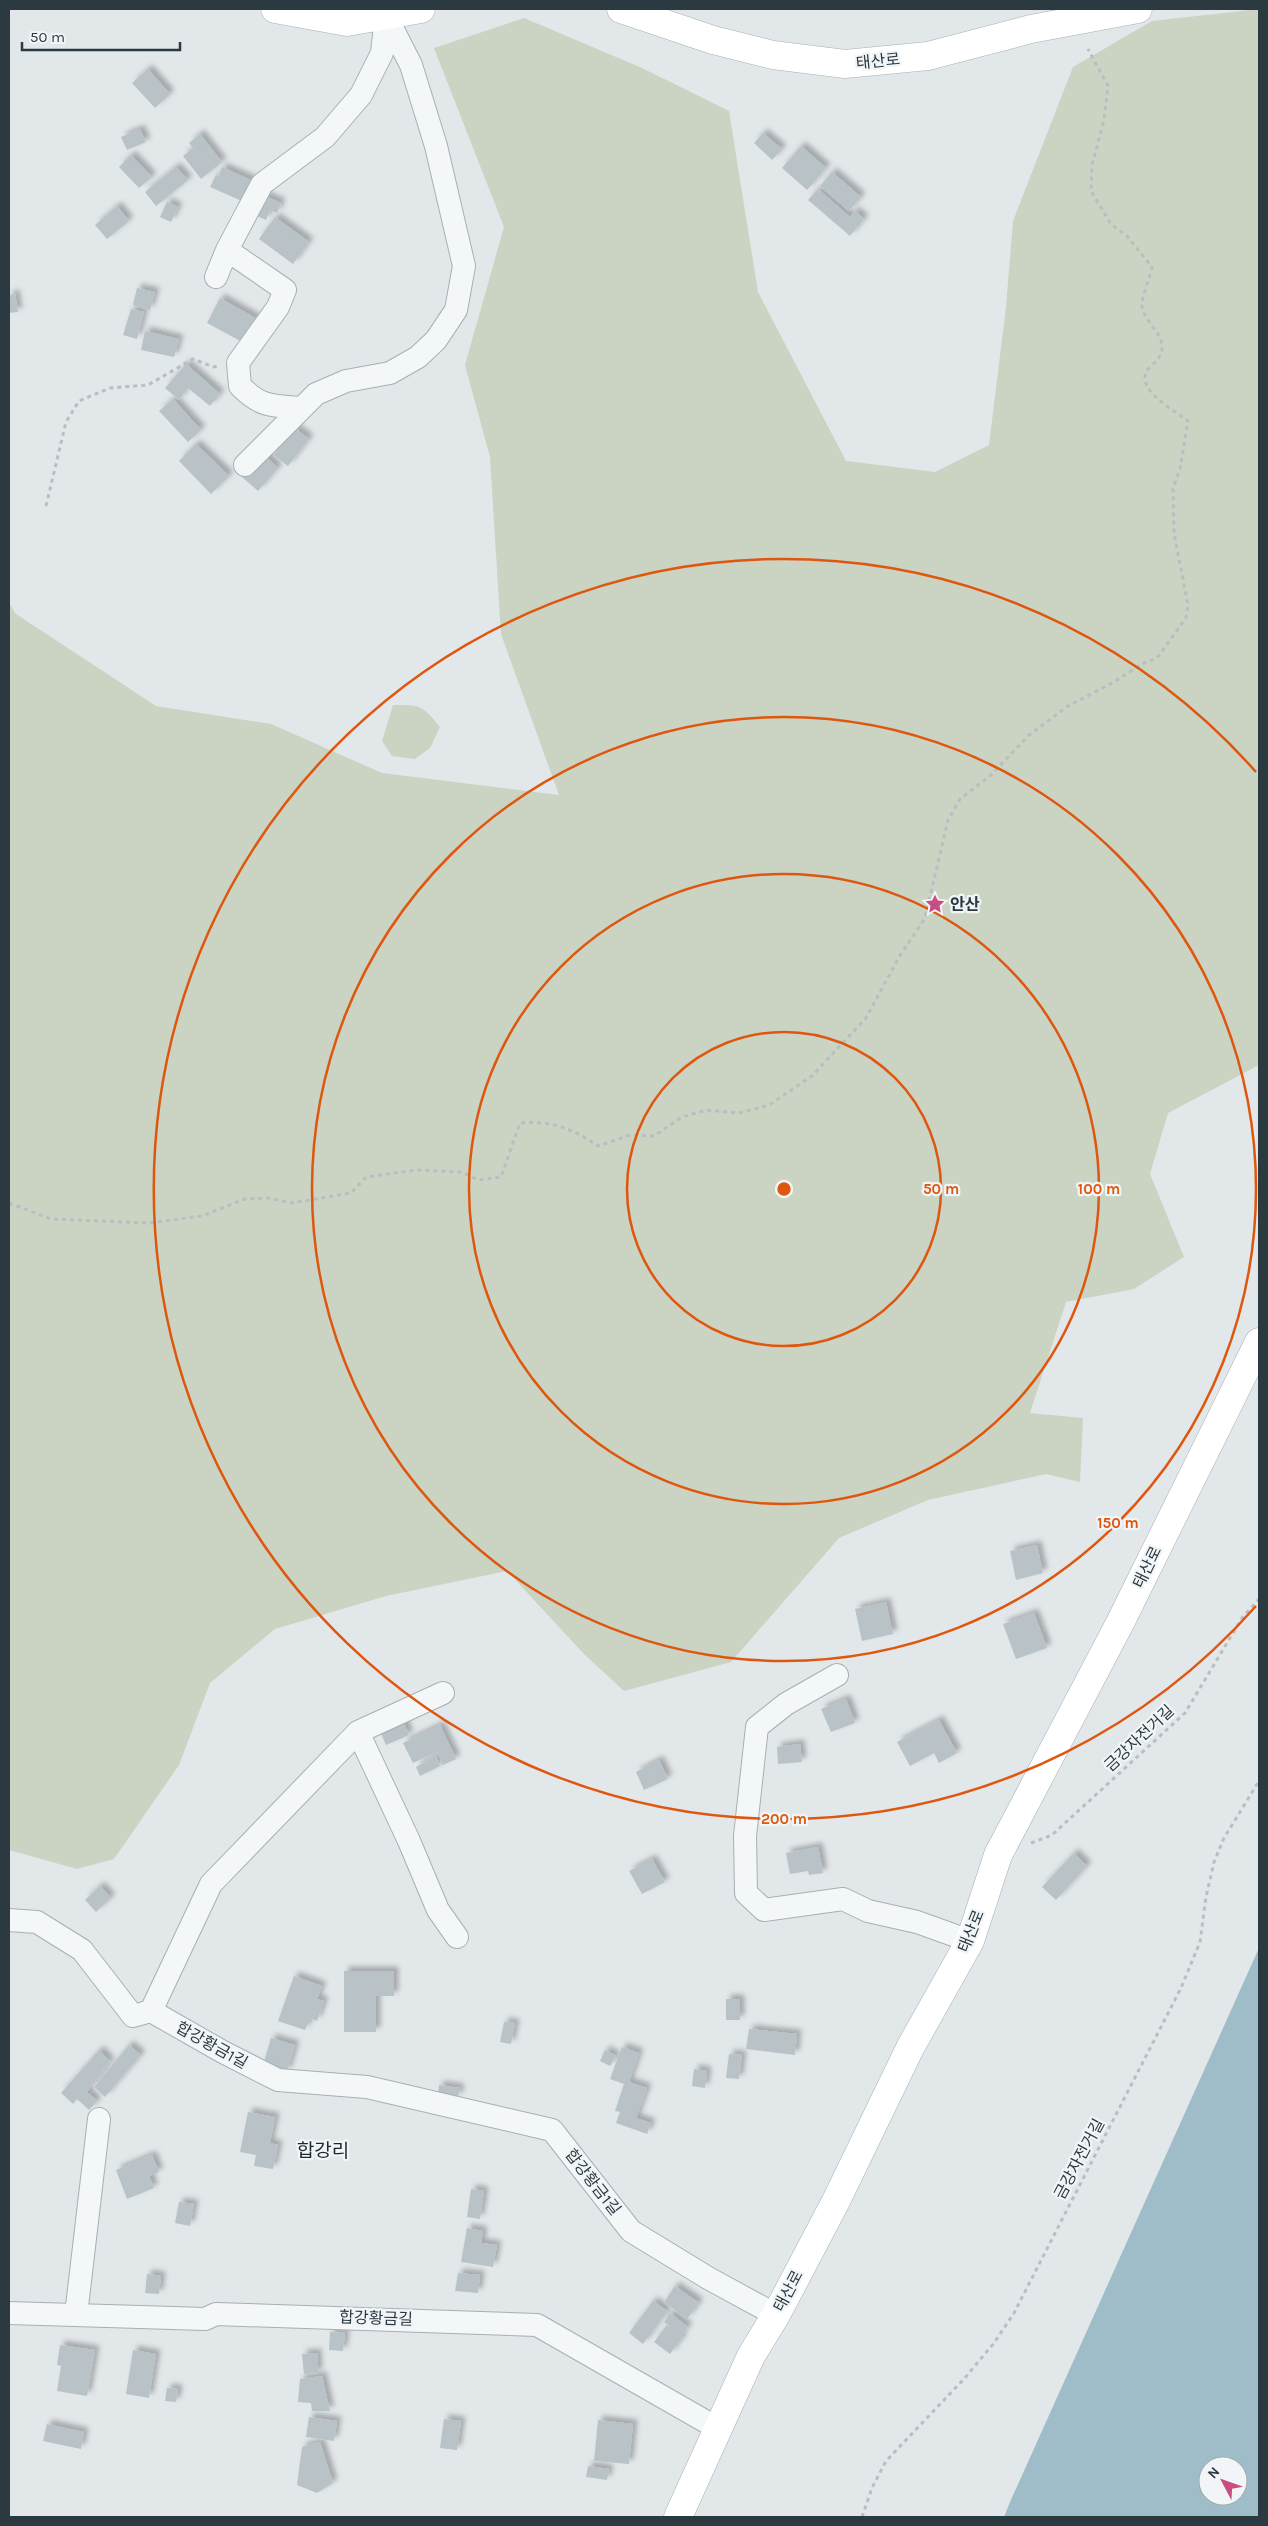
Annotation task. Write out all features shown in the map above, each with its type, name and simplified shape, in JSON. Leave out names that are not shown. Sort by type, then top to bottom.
[{"type":"street","points":[[275,9],[347,22],[421,9]]},
{"type":"street","name":"태산로","points":[[621,9],[713,40],[772,55],[844,64],[928,56],[1032,29],[1138,9]]},
{"type":"street","points":[[216,278],[227,250],[262,184],[325,137],[361,94],[382,53],[386,16]]},
{"type":"street","points":[[245,465],[316,394],[346,381],[390,374],[418,357],[436,340],[456,310],[464,266],[436,146],[411,65],[386,16]]},
{"type":"street","points":[[227,250],[285,290],[278,307],[238,363],[240,386],[254,400],[278,406],[300,408]]},
{"type":"street","name":"태산로","points":[[678,2517],[751,2356],[776,2315],[836,2201],[910,2048],[970,1941],[998,1855],[1120,1623],[1259,1342]]},
{"type":"street","points":[[838,1675],[786,1704],[757,1727],[745,1836],[746,1893],[764,1910],[843,1899],[868,1911],[917,1922],[970,1941]]},
{"type":"street","points":[[9,1920],[37,1922],[82,1950],[133,2016],[151,2011],[211,1884],[358,1732],[443,1694]]},
{"type":"street","points":[[358,1732],[410,1841],[438,1910],[457,1937]]},
{"type":"street","name":"합강황금1길","points":[[151,2011],[223,2052],[278,2080],[367,2087],[552,2130],[631,2231],[708,2278],[776,2315]]},
{"type":"street","points":[[76,2315],[99,2119]]},
{"type":"street","name":"합강황금길","points":[[9,2313],[205,2319],[216,2314],[537,2325],[717,2428]]},
{"type":"path","points":[[9,1203],[51,1219],[148,1223],[202,1216],[245,1199],[268,1198],[292,1203],[351,1193],[366,1177],[416,1170],[462,1172],[478,1180],[501,1177],[520,1123],[539,1121],[558,1126],[582,1135],[598,1146],[630,1135],[654,1136],[682,1117],[707,1110],[739,1113],[769,1105],[812,1076],[830,1059],[866,1018],[899,957],[925,918],[948,820],[960,799],[991,775],[1029,736],[1068,706],[1114,682],[1142,664],[1157,658],[1186,618],[1188,605],[1174,532],[1173,489],[1180,469],[1188,421],[1148,391],[1144,379],[1146,371],[1160,357],[1162,344],[1145,314],[1142,304],[1152,267],[1127,236],[1111,224],[1091,191],[1092,165],[1104,120],[1108,86],[1088,49]]},
{"type":"path","points":[[46,506],[66,422],[80,401],[110,388],[148,385],[193,359],[213,367],[238,363]]},
{"type":"path","name":"금강자전거길","points":[[998,1855],[1052,1835],[1185,1713],[1242,1618],[1259,1599]]},
{"type":"path","name":"금강자전거길","points":[[862,2517],[872,2488],[886,2461],[964,2379],[994,2343],[1014,2314],[1182,1988],[1200,1942],[1206,1897],[1214,1862],[1224,1838],[1259,1781]]},
{"type":"green space","points":[[1259,9],[1259,1065],[1168,1113],[1150,1174],[1184,1257],[1134,1289],[1066,1302],[1030,1413],[1083,1418],[1080,1482],[1046,1474],[928,1500],[839,1538],[731,1662],[624,1691],[585,1655],[507,1571],[386,1596],[275,1629],[210,1683],[179,1765],[114,1859],[77,1869],[9,1850],[9,603],[16,614],[156,706],[271,724],[382,773],[559,795],[501,634],[490,457],[465,365],[504,227],[434,48],[524,18],[642,68],[729,111],[758,292],[846,461],[935,472],[989,445],[1006,307],[1013,221],[1073,67],[1152,21]]},
{"type":"green space","points":[[393,705],[410,705],[425,710],[440,727],[430,748],[415,759],[392,756],[382,741]]},
{"type":"water","points":[[1259,1948],[1259,2517],[1004,2517],[1010,2502]]},
{"type":"building","points":[[148,69],[170,94],[155,108],[132,83]]},
{"type":"building","points":[[140,129],[146,142],[127,150],[121,137]]},
{"type":"building","points":[[763,133],[782,149],[772,160],[754,143]]},
{"type":"building","points":[[200,134],[222,162],[201,179],[183,156],[193,148],[189,143]]},
{"type":"building","points":[[801,146],[826,168],[807,190],[782,168]]},
{"type":"building","points":[[131,155],[152,177],[139,188],[119,167]]},
{"type":"building","points":[[176,167],[188,180],[156,206],[145,192]]},
{"type":"building","points":[[222,167],[253,181],[244,202],[210,187],[216,175],[219,176]]},
{"type":"building","points":[[832,172],[861,197],[849,211],[820,186]]},
{"type":"building","points":[[818,189],[850,217],[855,211],[864,219],[850,236],[808,200]]},
{"type":"building","points":[[263,195],[281,203],[277,213],[270,210],[266,220],[255,215]]},
{"type":"building","points":[[167,202],[178,207],[171,222],[160,217]]},
{"type":"building","points":[[117,206],[129,221],[107,239],[95,225]]},
{"type":"building","points":[[275,217],[309,242],[293,264],[259,239]]},
{"type":"building","points":[[137,288],[155,292],[150,310],[133,305]]},
{"type":"building","points":[[15,294],[18,312],[9,313],[9,295]]},
{"type":"building","points":[[220,298],[257,319],[244,343],[207,323]]},
{"type":"building","points":[[131,309],[144,312],[137,339],[123,335]]},
{"type":"building","points":[[145,331],[179,339],[174,357],[141,350]]},
{"type":"building","points":[[186,364],[220,394],[210,406],[188,388],[179,400],[165,388]]},
{"type":"building","points":[[173,399],[201,430],[188,442],[159,411]]},
{"type":"building","points":[[295,428],[309,439],[288,466],[273,455]]},
{"type":"building","points":[[196,444],[229,476],[211,494],[179,461]]},
{"type":"building","points":[[263,454],[278,468],[258,491],[242,477]]},
{"type":"building","points":[[1037,1545],[1043,1573],[1016,1580],[1010,1551]]},
{"type":"building","points":[[886,1602],[893,1634],[862,1641],[855,1609]]},
{"type":"building","points":[[1034,1613],[1047,1648],[1016,1659],[1003,1624]]},
{"type":"building","points":[[846,1699],[855,1723],[831,1732],[821,1709]]},
{"type":"building","points":[[402,1719],[409,1735],[386,1745],[379,1729]]},
{"type":"building","points":[[939,1720],[957,1753],[939,1763],[934,1753],[910,1766],[897,1742]]},
{"type":"building","points":[[440,1725],[456,1759],[443,1765],[437,1752],[413,1763],[403,1743]]},
{"type":"building","points":[[800,1744],[802,1762],[778,1764],[777,1747]]},
{"type":"building","points":[[436,1755],[440,1766],[420,1776],[416,1767]]},
{"type":"building","points":[[659,1760],[668,1779],[644,1790],[636,1772]]},
{"type":"building","points":[[818,1847],[823,1873],[809,1875],[808,1871],[790,1874],[786,1853]]},
{"type":"building","points":[[1074,1853],[1087,1866],[1056,1900],[1042,1887]]},
{"type":"building","points":[[652,1859],[665,1882],[642,1894],[629,1871]]},
{"type":"building","points":[[100,1886],[111,1898],[96,1912],[85,1900]]},
{"type":"building","points":[[344,1971],[394,1971],[394,1996],[376,1996],[376,2032],[344,2032]]},
{"type":"building","points":[[294,1976],[322,1986],[317,1999],[324,2001],[317,2021],[310,2018],[305,2030],[278,2021]]},
{"type":"building","points":[[726,1999],[740,1999],[740,2020],[726,2020]]},
{"type":"building","points":[[504,2022],[515,2023],[511,2044],[500,2042]]},
{"type":"building","points":[[749,2029],[797,2034],[795,2055],[746,2049]]},
{"type":"building","points":[[271,2038],[295,2045],[287,2072],[263,2065]]},
{"type":"building","points":[[129,2045],[141,2055],[105,2097],[94,2087]]},
{"type":"building","points":[[622,2047],[639,2053],[629,2082],[647,2088],[636,2118],[651,2123],[647,2134],[616,2123],[620,2112],[615,2111],[624,2084],[610,2079]]},
{"type":"building","points":[[99,2050],[110,2061],[87,2092],[97,2101],[89,2110],[77,2099],[73,2104],[61,2093]]},
{"type":"building","points":[[605,2050],[616,2056],[610,2066],[600,2061]]},
{"type":"building","points":[[729,2054],[742,2055],[739,2079],[726,2078]]},
{"type":"building","points":[[694,2069],[707,2071],[705,2088],[692,2086]]},
{"type":"building","points":[[439,2085],[460,2088],[458,2097],[438,2094]]},
{"type":"building","points":[[248,2112],[275,2117],[270,2143],[278,2145],[273,2169],[254,2166],[256,2155],[240,2152]]},
{"type":"building","points":[[152,2155],[159,2172],[149,2176],[154,2188],[127,2199],[116,2170]]},
{"type":"building","points":[[471,2189],[484,2191],[480,2219],[467,2217]]},
{"type":"building","points":[[179,2202],[194,2204],[190,2226],[175,2223]]},
{"type":"building","points":[[467,2228],[483,2231],[481,2243],[497,2245],[493,2267],[461,2262]]},
{"type":"building","points":[[458,2273],[480,2275],[478,2293],[455,2291]]},
{"type":"building","points":[[147,2274],[161,2276],[159,2294],[145,2293]]},
{"type":"building","points":[[675,2286],[699,2303],[687,2319],[664,2302]]},
{"type":"building","points":[[653,2301],[667,2311],[643,2344],[629,2333]]},
{"type":"building","points":[[670,2313],[688,2327],[682,2335],[664,2322]]},
{"type":"building","points":[[667,2325],[683,2337],[670,2354],[654,2342]]},
{"type":"building","points":[[330,2332],[345,2333],[343,2351],[329,2350]]},
{"type":"building","points":[[60,2345],[95,2350],[87,2396],[57,2391],[61,2366],[57,2365]]},
{"type":"building","points":[[133,2350],[156,2354],[149,2398],[126,2394]]},
{"type":"building","points":[[317,2353],[318,2373],[304,2374],[302,2354]]},
{"type":"building","points":[[322,2376],[330,2411],[312,2411],[311,2403],[298,2402],[300,2379]]},
{"type":"building","points":[[167,2388],[178,2389],[176,2402],[165,2401]]},
{"type":"building","points":[[309,2417],[337,2421],[334,2441],[306,2437]]},
{"type":"building","points":[[444,2419],[461,2421],[457,2450],[440,2448]]},
{"type":"building","points":[[598,2420],[633,2424],[629,2464],[594,2461]]},
{"type":"building","points":[[47,2424],[84,2432],[81,2449],[43,2441]]},
{"type":"building","points":[[320,2442],[333,2483],[317,2493],[297,2485],[302,2447]]},
{"type":"building","points":[[588,2466],[609,2469],[607,2480],[586,2477]]},
{"type":"place","name":"안산","points":[[935,904]]},
{"type":"district","name":"합강리","points":[[323,2151]]}]
